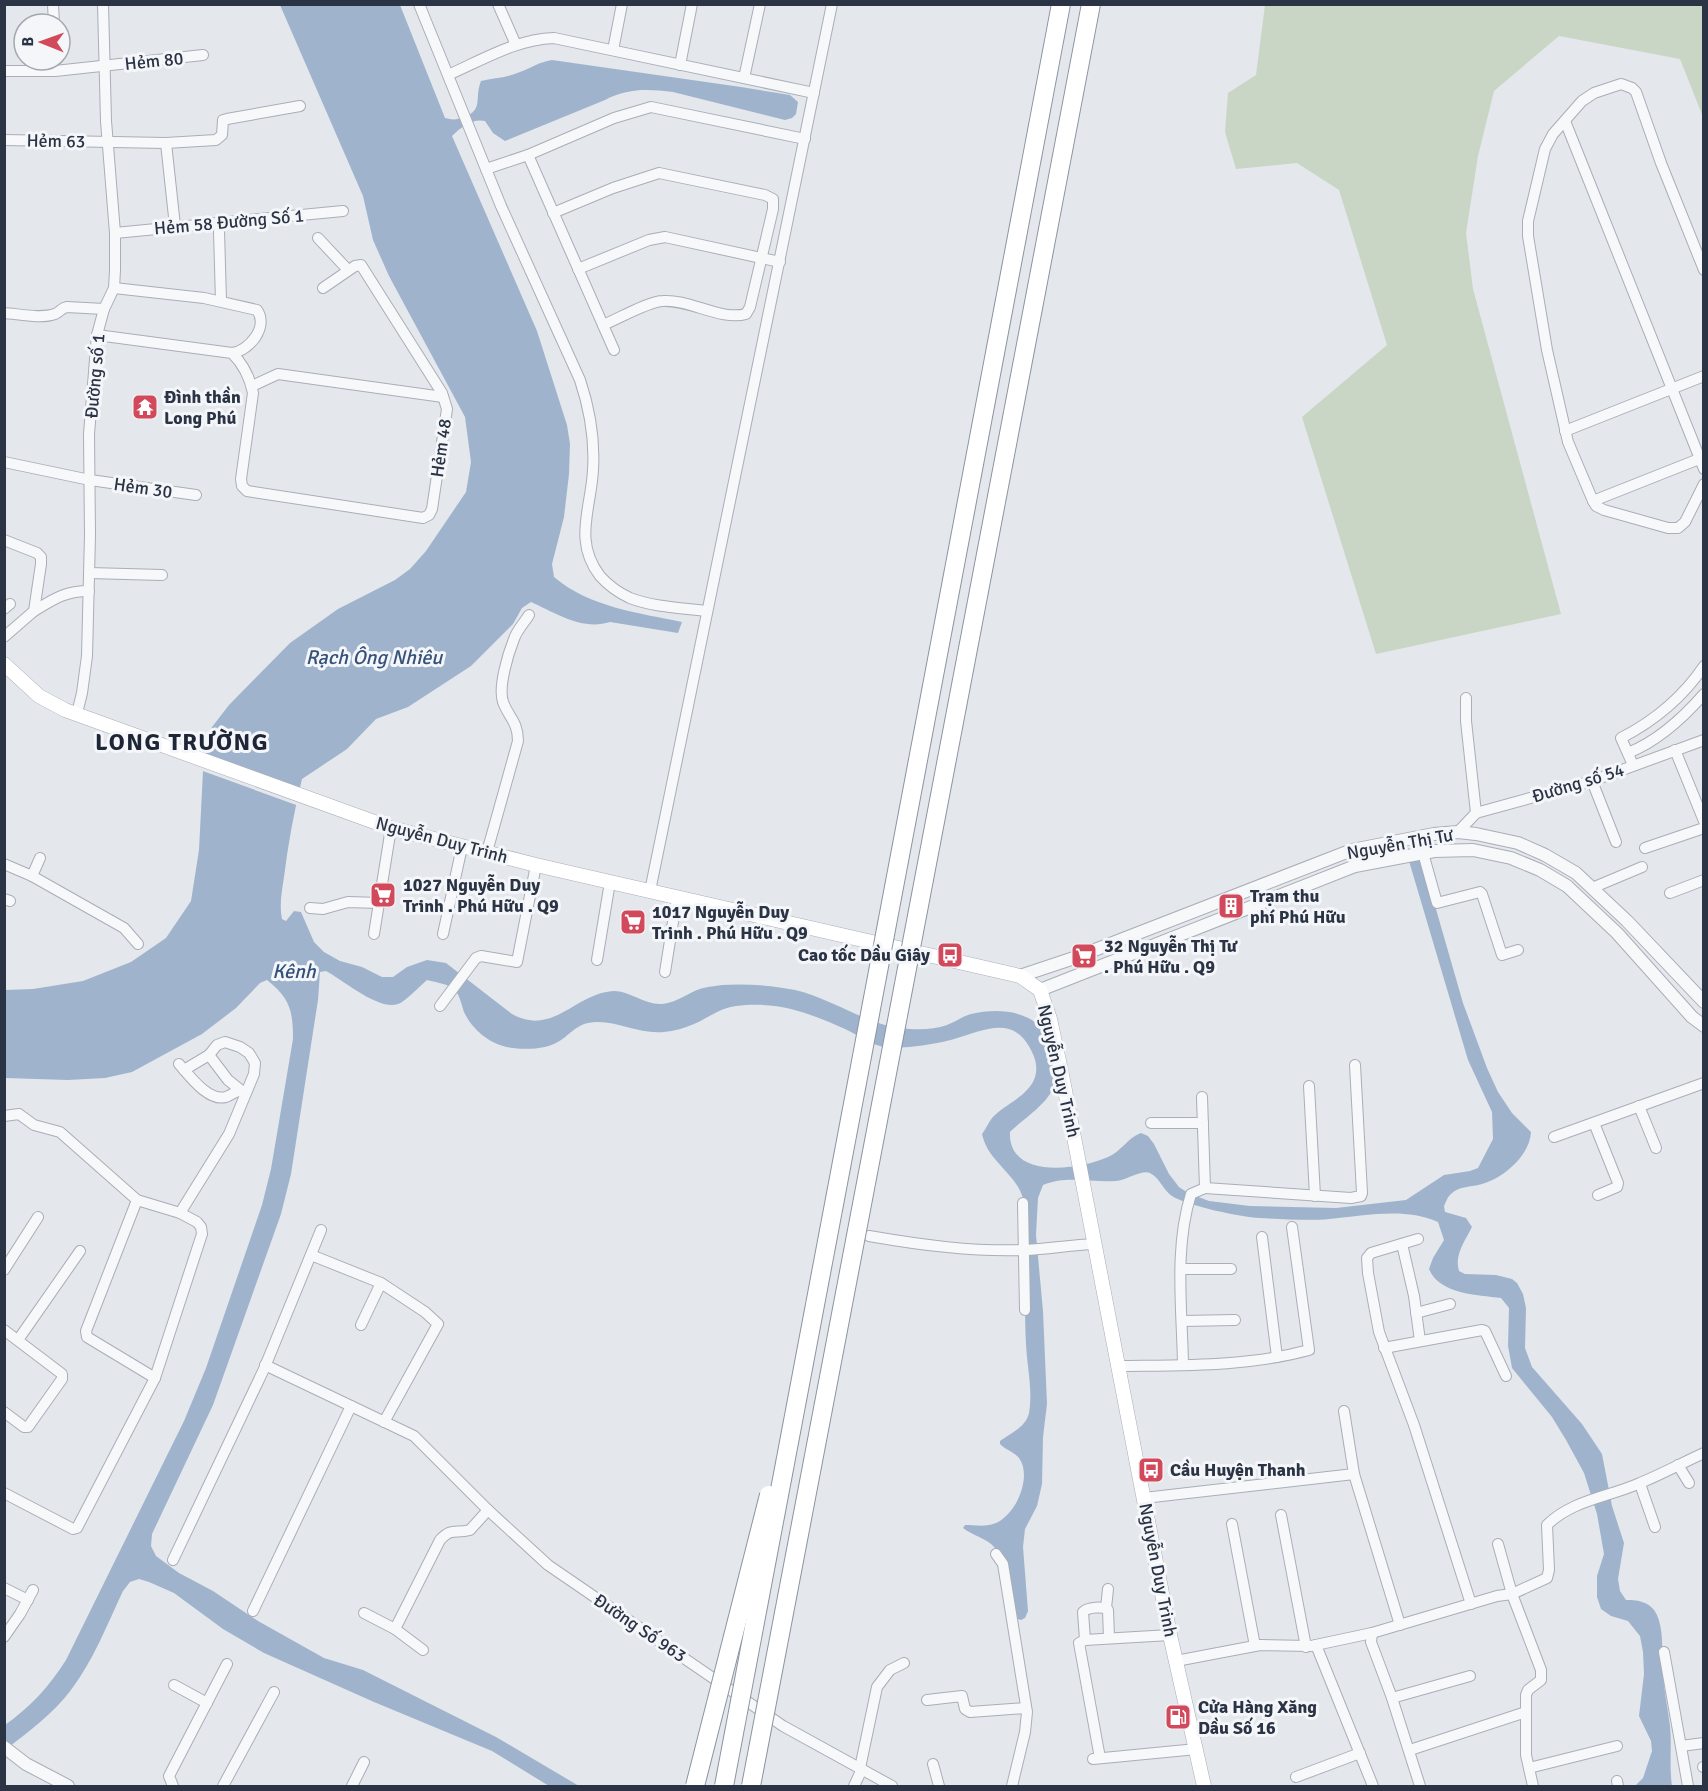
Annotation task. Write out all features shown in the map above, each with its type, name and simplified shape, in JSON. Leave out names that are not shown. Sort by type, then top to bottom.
[{"type":"highway","points":[[724,1786],[1062,4]]},
{"type":"highway","points":[[751,1786],[1090,4]]},
{"type":"highway","points":[[695,1786],[814,1319]]},
{"type":"highway","points":[[761,1786],[839,1325]]},
{"type":"main road","points":[[4,664],[47,702],[77,713]]},
{"type":"main road","name":"Nguyễn Duy Trinh","points":[[77,713],[391,828],[536,865],[1020,976],[1040,990],[1052,1029],[1170,1635],[1204,1786]]},
{"type":"street","name":"Đường số 1","points":[[77,713],[87,656],[89,435],[97,335],[104,309],[114,288],[115,232],[108,143],[103,4]]},
{"type":"street","points":[[419,4],[486,169],[586,398],[593,426],[594,453],[591,492],[585,524],[588,556],[604,581],[629,597],[646,602],[707,611]]},
{"type":"street","points":[[498,4],[516,45]]},
{"type":"street","points":[[613,50],[622,4]]},
{"type":"street","points":[[680,64],[692,4]]},
{"type":"street","points":[[744,78],[760,4]]},
{"type":"street","points":[[650,891],[832,4]]},
{"type":"street","points":[[448,75],[516,45],[554,39],[814,93]]},
{"type":"street","name":"Hẻm 80","points":[[72,65],[104,66],[203,55]]},
{"type":"street","points":[[1704,270],[1661,163],[1636,92],[1621,84],[1594,93],[1582,101],[1553,134],[1545,149],[1528,228],[1547,350],[1570,449],[1596,506],[1668,528],[1678,528],[1684,522],[1704,484]]},
{"type":"street","name":"Hẻm 63","points":[[4,140],[108,143],[216,140],[222,135],[223,120],[300,106]]},
{"type":"street","points":[[486,169],[528,155],[614,118],[651,107],[805,139]]},
{"type":"street","points":[[1564,121],[1701,464],[1593,501]]},
{"type":"street","points":[[166,143],[175,226]]},
{"type":"street","points":[[528,155],[614,351]]},
{"type":"street","points":[[554,213],[659,173],[771,197],[774,201],[750,307],[743,315],[662,300],[603,325]]},
{"type":"street","name":"Hẻm 58 Đường Số 1","points":[[115,232],[343,211]]},
{"type":"street","points":[[219,231],[221,301]]},
{"type":"street","points":[[578,269],[649,240],[665,237],[780,261]]},
{"type":"street","points":[[318,238],[348,270],[323,288]]},
{"type":"street","name":"Hẻm 48","points":[[252,386],[241,479],[242,486],[248,491],[423,518],[429,515],[432,509],[447,409],[444,398],[428,368],[364,268],[361,265],[348,270]]},
{"type":"street","points":[[97,335],[232,353],[244,350],[255,339],[260,314],[257,310],[204,298],[114,288]]},
{"type":"street","points":[[4,313],[48,315],[67,307],[104,309]]},
{"type":"street","points":[[232,353],[252,386],[278,374],[444,398]]},
{"type":"street","points":[[1565,431],[1704,376]]},
{"type":"street","name":"Hẻm 30","points":[[4,462],[90,480],[196,495]]},
{"type":"street","points":[[4,540],[37,553],[41,557],[34,611]]},
{"type":"street","points":[[89,573],[162,575]]},
{"type":"street","points":[[4,637],[34,611],[63,594],[72,591],[89,591]]},
{"type":"street","points":[[487,852],[518,741],[516,724],[503,701],[501,691],[515,637],[529,615]]},
{"type":"street","points":[[1633,765],[1621,738],[1648,722],[1671,704],[1704,666]]},
{"type":"street","points":[[1628,753],[1647,744],[1669,728],[1704,694]]},
{"type":"street","points":[[1458,832],[1476,813],[1466,721],[1466,698]]},
{"type":"street","name":"Đường số 54","points":[[1476,813],[1592,781],[1704,740]]},
{"type":"street","points":[[1676,750],[1704,821]]},
{"type":"street","points":[[1592,781],[1616,842]]},
{"type":"street","points":[[374,934],[391,828]]},
{"type":"street","points":[[1645,848],[1704,828]]},
{"type":"street","name":"Nguyễn Thị Tư","points":[[1020,976],[1074,958],[1352,850],[1434,834],[1458,832],[1518,843],[1576,873],[1628,921],[1704,1002]]},
{"type":"street","points":[[443,934],[462,847]]},
{"type":"street","name":"Nguyễn Thị Tư","points":[[1040,990],[1355,866],[1434,851],[1473,850],[1511,858],[1540,870],[1567,886],[1617,933],[1692,1017],[1704,1026]]},
{"type":"street","points":[[1423,853],[1437,903],[1480,892],[1500,952],[1504,955],[1518,950]]},
{"type":"street","points":[[32,876],[40,858]]},
{"type":"street","points":[[4,864],[32,876],[124,928],[138,944]]},
{"type":"street","points":[[440,1006],[476,958],[482,956],[517,962],[536,865]]},
{"type":"street","points":[[1592,888],[1642,867]]},
{"type":"street","points":[[1670,893],[1704,880]]},
{"type":"street","points":[[597,960],[610,882]]},
{"type":"street","points":[[665,972],[677,897]]},
{"type":"street","points":[[310,908],[323,909],[348,902],[379,903]]},
{"type":"street","points":[[180,1213],[229,1134],[243,1092],[254,1074],[255,1063],[249,1053],[225,1042],[217,1045],[209,1055],[182,1067],[203,1089],[215,1096],[226,1097],[243,1092]]},
{"type":"street","points":[[209,1055],[228,1080],[243,1092]]},
{"type":"street","points":[[1183,1364],[1181,1269],[1185,1213],[1191,1194],[1204,1188],[1356,1198],[1362,1193],[1355,1065]]},
{"type":"street","points":[[1554,1137],[1704,1083]]},
{"type":"street","points":[[1309,1086],[1315,1196]]},
{"type":"street","points":[[1202,1097],[1204,1188]]},
{"type":"street","points":[[1639,1106],[1656,1148]]},
{"type":"street","points":[[4,1116],[19,1114],[39,1127],[60,1132],[137,1200],[180,1213],[197,1222],[202,1234],[155,1378],[77,1528],[73,1529],[4,1493]]},
{"type":"street","points":[[1152,1124],[1203,1123]]},
{"type":"street","points":[[1594,1123],[1618,1183],[1617,1187],[1598,1195]]},
{"type":"street","points":[[137,1200],[86,1331],[87,1337],[155,1378]]},
{"type":"street","points":[[1023,1203],[1025,1310]]},
{"type":"street","points":[[4,1269],[38,1217]]},
{"type":"street","points":[[1118,1366],[1222,1364],[1277,1357],[1309,1350],[1292,1227]]},
{"type":"street","points":[[172,1560],[266,1365],[321,1230]]},
{"type":"street","points":[[869,1236],[934,1247],[1024,1250],[1094,1244]]},
{"type":"street","points":[[1262,1237],[1277,1357]]},
{"type":"street","points":[[1419,1239],[1371,1253],[1367,1258],[1374,1309],[1384,1347],[1414,1425],[1471,1604]]},
{"type":"street","points":[[1402,1244],[1420,1341]]},
{"type":"street","points":[[18,1340],[80,1251]]},
{"type":"street","points":[[311,1255],[381,1283],[425,1312],[438,1324],[384,1422]]},
{"type":"street","points":[[1181,1269],[1231,1269]]},
{"type":"street","points":[[361,1325],[381,1283]]},
{"type":"street","points":[[1416,1313],[1449,1304]]},
{"type":"street","points":[[1182,1321],[1235,1320]]},
{"type":"street","points":[[4,1330],[62,1374],[62,1379],[28,1427],[24,1427],[4,1412]]},
{"type":"street","points":[[1384,1347],[1478,1330],[1485,1331],[1506,1376]]},
{"type":"street","name":"Đường Số 963","points":[[266,1365],[414,1436],[488,1510],[548,1565],[783,1726],[892,1786]]},
{"type":"street","points":[[254,1611],[351,1406]]},
{"type":"street","points":[[1344,1411],[1354,1474],[1400,1625]]},
{"type":"street","points":[[1176,1661],[1255,1646],[1311,1646],[1372,1633],[1512,1594],[1547,1578],[1549,1570],[1547,1525],[1556,1516],[1590,1500],[1641,1488],[1704,1453]]},
{"type":"street","points":[[1679,1466],[1687,1481]]},
{"type":"street","points":[[1143,1498],[1354,1474]]},
{"type":"street","points":[[1641,1488],[1655,1527]]},
{"type":"street","points":[[395,1629],[440,1540],[452,1530],[470,1530],[488,1510]]},
{"type":"street","points":[[1281,1515],[1311,1646],[1373,1786]]},
{"type":"street","points":[[1232,1524],[1255,1646]]},
{"type":"street","points":[[1498,1544],[1512,1594],[1540,1670],[1541,1680],[1528,1690],[1526,1695],[1526,1755],[1533,1786]]},
{"type":"street","points":[[996,1554],[1003,1564],[1026,1708],[1025,1732],[1012,1786]]},
{"type":"street","points":[[4,1588],[30,1595],[4,1637]]},
{"type":"street","points":[[1108,1589],[1106,1608],[1109,1638]]},
{"type":"street","points":[[1085,1640],[1083,1612],[1086,1609],[1106,1608]]},
{"type":"street","points":[[364,1613],[395,1629],[423,1650]]},
{"type":"street","points":[[1372,1633],[1371,1642],[1410,1750],[1420,1786]]},
{"type":"street","points":[[1170,1635],[1085,1640],[1079,1643],[1097,1758],[1197,1749]]},
{"type":"street","points":[[1664,1652],[1688,1786]]},
{"type":"street","points":[[854,1786],[861,1769],[877,1687],[890,1670],[904,1663]]},
{"type":"street","points":[[173,1786],[169,1776],[227,1664]]},
{"type":"street","points":[[1392,1698],[1470,1676]]},
{"type":"street","points":[[174,1684],[207,1703]]},
{"type":"street","points":[[223,1786],[274,1692]]},
{"type":"street","points":[[927,1700],[962,1696],[965,1709],[970,1712],[1026,1708]]},
{"type":"street","points":[[1410,1750],[1526,1712]]},
{"type":"street","points":[[1681,1746],[1704,1743]]},
{"type":"street","points":[[1529,1768],[1617,1746]]},
{"type":"street","points":[[4,1747],[26,1764],[68,1786]]},
{"type":"street","points":[[1296,1777],[1360,1753]]},
{"type":"street","points":[[352,1786],[364,1762]]},
{"type":"street","points":[[933,1764],[939,1786]]},
{"type":"green space","points":[[1265,5],[1703,5],[1703,117],[1680,59],[1559,36],[1494,91],[1478,156],[1466,233],[1473,289],[1561,614],[1376,654],[1302,417],[1387,345],[1339,190],[1297,163],[1236,169],[1225,132],[1228,93],[1256,75]]},
{"type":"water","points":[[280,5],[400,5],[445,118],[448,119],[461,118],[474,111],[481,81],[510,76],[552,60],[790,95],[798,102],[796,114],[785,120],[673,92],[638,90],[614,96],[505,141],[493,133],[485,121],[481,120],[467,124],[452,136],[537,331],[567,425],[570,444],[569,474],[564,517],[552,564],[554,577],[568,587],[599,602],[632,612],[682,622],[678,633],[610,622],[579,623],[531,602],[522,608],[513,624],[471,666],[408,707],[376,719],[347,749],[302,779],[281,898],[282,919],[286,921],[294,911],[301,912],[314,942],[324,952],[340,961],[362,967],[382,977],[393,977],[407,967],[427,960],[446,963],[512,1014],[527,1020],[552,1017],[587,999],[614,991],[662,1004],[702,988],[740,984],[795,990],[875,1022],[907,1029],[942,1027],[968,1015],[984,1012],[1011,1012],[1034,1021],[1043,1030],[1049,1041],[1054,1071],[1053,1087],[1046,1099],[1010,1132],[1012,1147],[1020,1158],[1032,1164],[1047,1167],[1095,1162],[1113,1154],[1141,1133],[1148,1136],[1169,1174],[1179,1187],[1188,1193],[1209,1201],[1250,1206],[1336,1208],[1406,1200],[1444,1175],[1478,1168],[1493,1139],[1492,1112],[1468,1060],[1409,861],[1421,857],[1463,1003],[1487,1068],[1498,1092],[1512,1113],[1531,1132],[1526,1149],[1507,1171],[1490,1181],[1458,1189],[1447,1199],[1444,1206],[1445,1212],[1466,1218],[1472,1227],[1459,1254],[1459,1271],[1465,1274],[1496,1275],[1512,1279],[1517,1283],[1523,1294],[1526,1308],[1525,1348],[1532,1367],[1582,1424],[1602,1454],[1612,1506],[1624,1543],[1618,1579],[1620,1591],[1626,1600],[1640,1601],[1651,1607],[1659,1622],[1662,1637],[1662,1668],[1670,1726],[1672,1786],[1635,1786],[1643,1778],[1652,1751],[1651,1741],[1639,1716],[1644,1674],[1643,1652],[1640,1636],[1628,1621],[1611,1616],[1601,1609],[1597,1597],[1597,1576],[1604,1554],[1597,1514],[1584,1473],[1552,1417],[1512,1368],[1508,1346],[1509,1308],[1501,1298],[1460,1292],[1441,1284],[1429,1269],[1444,1240],[1438,1222],[1425,1217],[1398,1214],[1313,1220],[1240,1216],[1180,1200],[1172,1196],[1156,1178],[1147,1172],[1116,1181],[1061,1180],[1043,1185],[1038,1198],[1036,1235],[1043,1311],[1047,1404],[1043,1437],[1042,1484],[1037,1506],[1025,1529],[1023,1547],[1028,1611],[1025,1618],[1021,1620],[1018,1619],[1014,1610],[1004,1564],[995,1548],[963,1528],[965,1525],[986,1525],[1001,1520],[1015,1505],[1023,1486],[1023,1466],[1019,1458],[1000,1444],[1000,1441],[1025,1422],[1030,1404],[1025,1330],[1023,1198],[1014,1181],[990,1152],[982,1134],[992,1118],[1024,1093],[1033,1082],[1036,1063],[1025,1040],[1016,1032],[997,1028],[947,1041],[891,1048],[872,1043],[845,1029],[792,1009],[751,1005],[725,1009],[672,1031],[645,1031],[597,1022],[580,1026],[561,1040],[544,1047],[513,1048],[491,1041],[478,1031],[464,1012],[456,991],[446,985],[427,980],[404,1000],[390,1005],[361,994],[326,971],[320,972],[318,1000],[291,1174],[281,1214],[213,1405],[152,1534],[151,1546],[156,1556],[179,1573],[213,1591],[258,1621],[324,1658],[363,1670],[496,1737],[579,1786],[549,1786],[492,1751],[264,1653],[223,1629],[174,1593],[139,1579],[130,1582],[123,1591],[93,1655],[64,1699],[5,1750],[5,1725],[38,1696],[66,1660],[184,1421],[206,1368],[262,1205],[271,1169],[293,1039],[289,1006],[281,993],[267,980],[260,983],[236,1008],[202,1034],[132,1072],[105,1078],[68,1080],[5,1078],[5,990],[33,989],[83,981],[131,962],[166,938],[191,901],[199,850],[202,747],[212,727],[229,705],[290,643],[338,609],[395,580],[410,569],[426,551],[466,492],[471,462],[465,417],[389,276],[373,240],[363,196]]},
{"type":"pier","points":[[200,755],[302,792],[299,806],[200,770]]},
{"type":"place","name":"Đình thần Long Phú","points":[[145,407]]},
{"type":"place","name":"1027 Nguyễn Duy Trinh . Phú Hữu . Q9","points":[[383,895]]},
{"type":"place","name":"Trạm thu phí Phú Hữu","points":[[1231,906]]},
{"type":"place","name":"1017 Nguyễn Duy Trinh . Phú Hữu . Q9","points":[[633,922]]},
{"type":"place","name":"Cao tốc Dầu Giây","points":[[950,955]]},
{"type":"place","name":"32 Nguyễn Thị Tư . Phú Hữu . Q9","points":[[1084,956]]},
{"type":"place","name":"Cầu Huyện Thanh","points":[[1151,1470]]},
{"type":"place","name":"Cửa Hàng Xăng Dầu Số 16","points":[[1178,1717]]},
{"type":"district","name":"LONG TRƯỜNG","points":[[182,742]]},
{"type":"water label","name":"Rạch Ông Nhiêu","points":[[374,657]]},
{"type":"water label","name":"Kênh","points":[[294,971]]}]
